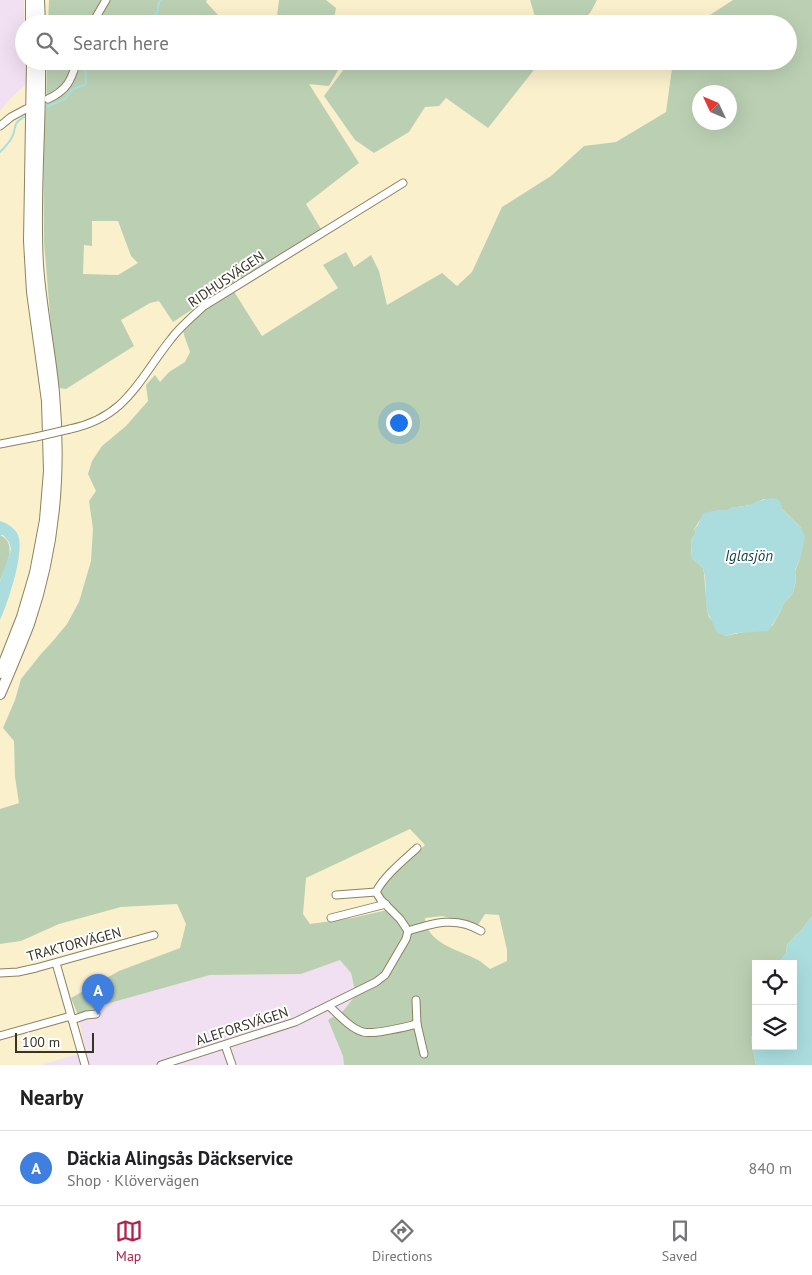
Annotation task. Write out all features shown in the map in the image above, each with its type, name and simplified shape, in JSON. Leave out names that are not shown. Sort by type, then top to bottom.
[{"type":"highway","points":[[31,0],[31,15]]},
{"type":"highway","points":[[39,0],[40,15]]},
{"type":"highway","points":[[0,673],[22,617],[35,573],[45,520],[49,471],[47,401],[32,292],[29,241],[32,70]]},
{"type":"highway","points":[[0,694],[24,637],[42,578],[51,535],[57,479],[58,457],[54,392],[44,322],[37,243],[40,70]]},
{"type":"street","points":[[97,15],[106,0]]},
{"type":"street","points":[[48,99],[58,94],[65,87],[71,79],[74,70]]},
{"type":"street","points":[[0,126],[11,117],[26,109]]},
{"type":"street","name":"RIDHUSVÄGEN","points":[[0,444],[70,429],[93,422],[107,414],[138,386],[171,339],[204,306],[404,183]]},
{"type":"street","points":[[376,892],[378,887],[417,848]]},
{"type":"street","points":[[336,895],[376,892]]},
{"type":"street","points":[[376,892],[408,931],[447,921],[465,923],[481,931]]},
{"type":"street","points":[[331,918],[386,904]]},
{"type":"street","name":"ALEFORSVÄGEN","points":[[161,1065],[295,1022],[376,982],[385,975],[406,939],[408,931]]},
{"type":"street","name":"TRAKTORVÄGEN","points":[[0,973],[18,972],[56,963],[154,935]]},
{"type":"street","points":[[56,963],[85,1065]]},
{"type":"street","points":[[416,1000],[417,1024],[424,1054]]},
{"type":"street","points":[[329,1006],[353,1027],[364,1032],[388,1031],[417,1024]]},
{"type":"street","points":[[0,1036],[71,1018],[96,1014]]},
{"type":"street","points":[[225,1045],[233,1065]]},
{"type":"shaded area","points":[[0,0],[24,0],[24,15],[15,15],[15,70],[26,70],[26,84],[0,111]]},
{"type":"shaded area","points":[[340,959],[351,973],[356,995],[343,1011],[328,1020],[343,1056],[344,1065],[40,1065],[86,1052],[78,1015],[99,1006],[210,975],[301,974]]},
{"type":"green space","points":[[49,0],[207,0],[206,2],[218,15],[48,15]]},
{"type":"green space","points":[[279,0],[326,0],[336,8],[335,15],[277,15]]},
{"type":"green space","points":[[530,0],[597,0],[587,15],[535,15]]},
{"type":"green space","points":[[733,0],[812,0],[812,916],[787,945],[786,953],[781,960],[752,960],[751,1039],[756,1065],[344,1065],[343,1056],[328,1020],[343,1011],[356,995],[351,973],[340,960],[301,974],[210,975],[99,1006],[78,1015],[71,998],[119,971],[180,948],[186,924],[177,904],[121,907],[59,924],[21,941],[0,944],[0,809],[19,803],[15,777],[14,741],[3,728],[15,700],[21,679],[67,624],[79,602],[91,561],[93,529],[89,501],[96,491],[88,474],[92,461],[102,446],[126,426],[148,401],[146,385],[155,375],[160,382],[169,372],[185,362],[190,352],[183,328],[233,290],[262,336],[338,288],[323,265],[346,252],[354,267],[371,255],[379,271],[387,305],[442,273],[457,286],[472,272],[502,207],[551,176],[584,146],[616,142],[666,112],[672,70],[797,70],[797,15],[710,15]],"holes":[[[764,499],[782,509],[801,528],[800,559],[795,571],[796,580],[793,593],[784,603],[772,626],[725,636],[709,617],[703,568],[692,558],[691,544],[692,538],[696,534],[694,529],[707,514],[751,505]],[[410,829],[425,845],[379,888],[377,898],[387,910],[352,918],[310,924],[303,914],[306,878]],[[485,914],[499,915],[507,950],[507,961],[490,969],[478,960],[437,940],[427,927],[425,918],[442,916],[478,925]]]},
{"type":"green space","points":[[47,70],[338,70],[329,86],[309,84],[359,163],[306,204],[321,229],[173,322],[159,301],[150,303],[121,320],[134,346],[66,389],[59,388],[53,350],[44,242],[43,137]],"holes":[[[92,221],[118,221],[131,256],[138,263],[118,275],[83,274],[84,245],[92,246]]]},
{"type":"green space","points":[[343,70],[534,70],[488,128],[446,98],[439,106],[425,107],[409,132],[374,153],[355,140],[324,96]]},
{"type":"green space","points":[[0,535],[6,539],[10,550],[0,581]]},
{"type":"water","name":"Iglasjön","points":[[771,498],[777,499],[781,503],[782,509],[801,528],[805,537],[800,559],[795,570],[796,580],[793,593],[784,603],[768,631],[737,633],[725,636],[716,632],[707,609],[703,568],[692,558],[692,538],[696,534],[694,529],[698,525],[703,513],[720,510],[727,511],[730,508],[751,505],[755,502]]},
{"type":"water","points":[[0,521],[8,524],[15,530],[20,543],[15,578],[0,620],[0,581],[11,549],[9,542],[3,535],[0,535]]},
{"type":"water","points":[[812,916],[812,1065],[756,1065],[753,1050],[797,1050],[797,960],[781,960],[786,953],[787,945]]},
{"type":"waterway","points":[[154,15],[157,13],[159,2],[162,0]]},
{"type":"waterway","points":[[46,107],[65,99],[75,88],[85,85],[85,70]]},
{"type":"waterway","points":[[0,152],[11,139],[18,121],[26,116]]},
{"type":"place","name":"Däckia Alingsås Däckservice","points":[[98,1015]]}]
